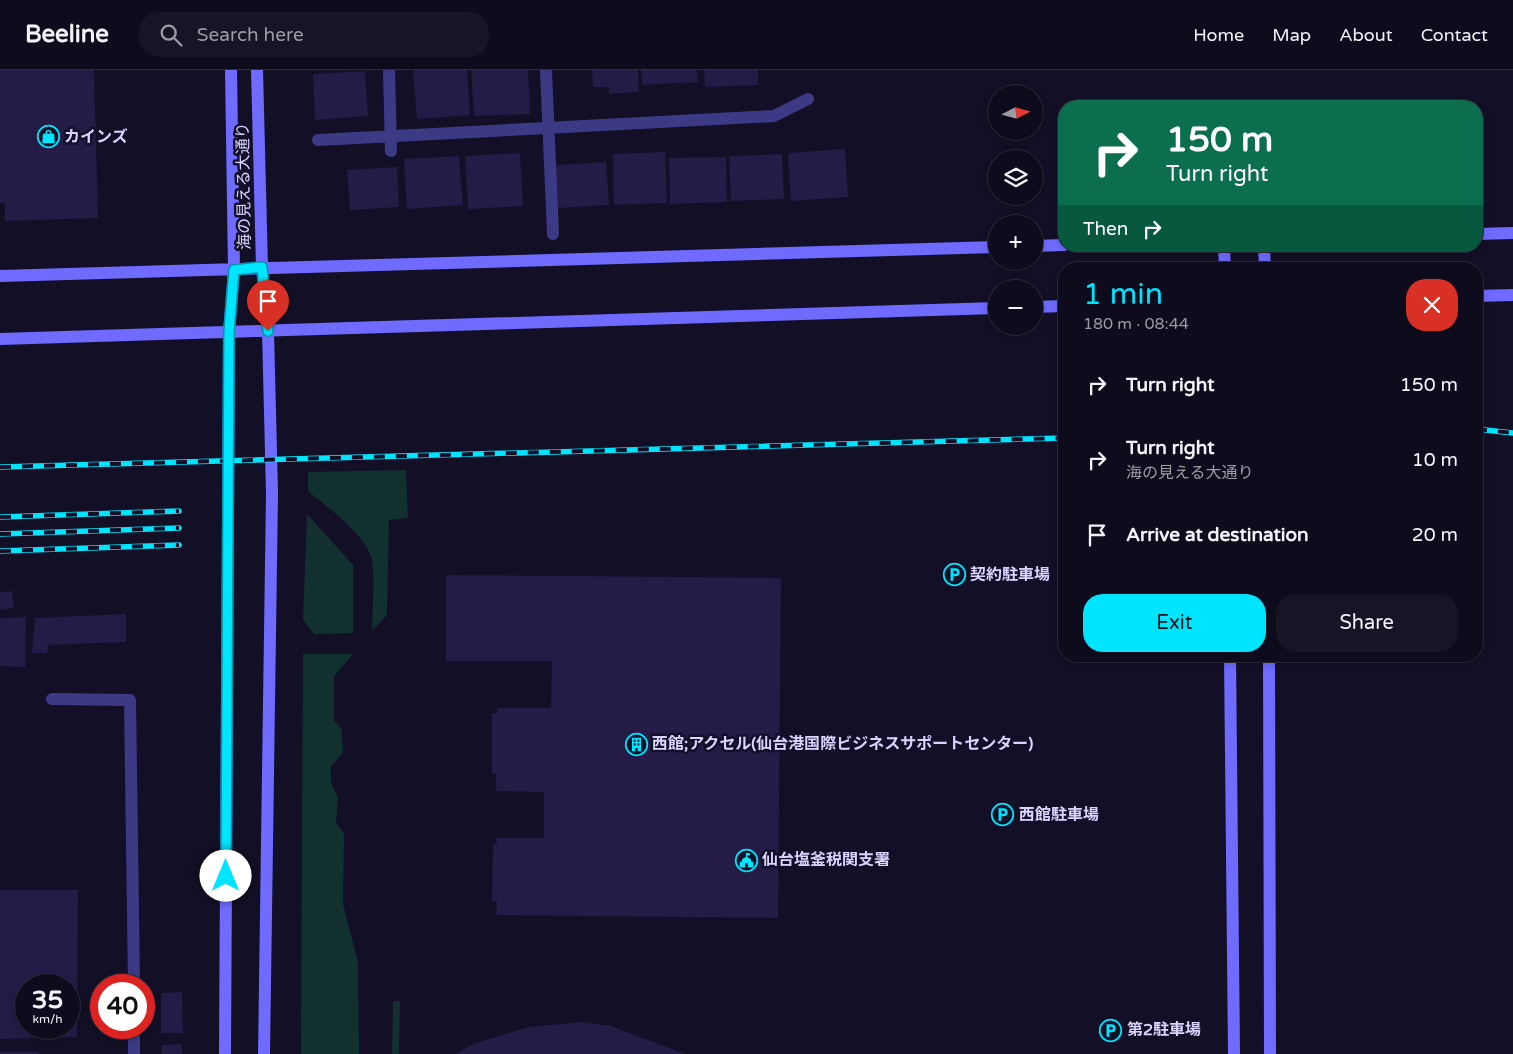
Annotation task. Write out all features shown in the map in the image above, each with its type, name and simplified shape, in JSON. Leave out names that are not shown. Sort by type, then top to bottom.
[{"type":"street","points":[[225,1054],[229,332],[234,270],[230,70]]},
{"type":"street","name":"海の見える大通り","points":[[257,70],[262,267],[268,331],[272,493],[264,1054]]},
{"type":"street","points":[[389,70],[391,151]]},
{"type":"street","points":[[546,70],[553,234]]},
{"type":"street","points":[[318,140],[774,116],[808,99]]},
{"type":"street","points":[[1483,234],[1513,234]]},
{"type":"street","points":[[1043,246],[1058,246]]},
{"type":"street","points":[[0,276],[988,247]]},
{"type":"street","points":[[1483,296],[1513,295]]},
{"type":"street","points":[[1043,307],[1058,306]]},
{"type":"street","points":[[0,339],[988,308]]},
{"type":"street","points":[[1230,662],[1234,1054]]},
{"type":"street","points":[[1269,662],[1270,1054]]},
{"type":"street","points":[[52,699],[130,700],[134,974]]},
{"type":"street","points":[[134,1039],[134,1054]]},
{"type":"green space","points":[[406,470],[408,518],[389,520],[387,615],[372,631],[373,579],[372,561],[369,552],[363,542],[346,523],[308,491],[308,472]]},
{"type":"green space","points":[[307,514],[353,565],[353,633],[314,634],[303,620]]},
{"type":"green space","points":[[303,654],[353,654],[334,676],[334,720],[342,730],[343,753],[331,766],[331,783],[338,797],[336,823],[344,834],[343,904],[358,962],[359,1054],[301,1054]]},
{"type":"green space","points":[[393,1001],[400,1001],[399,1054],[392,1054]]},
{"type":"building","name":"カインズ","points":[[0,70],[94,70],[98,218],[5,221],[5,203],[0,203]]},
{"type":"building","points":[[413,70],[467,70],[470,115],[417,119]]},
{"type":"building","points":[[471,70],[528,70],[530,114],[474,116]]},
{"type":"building","points":[[592,70],[638,70],[639,92],[609,94],[609,87],[593,87]]},
{"type":"building","points":[[641,70],[697,70],[698,82],[642,85]]},
{"type":"building","points":[[704,70],[758,70],[758,85],[705,87]]},
{"type":"building","points":[[365,71],[368,116],[315,120],[313,74]]},
{"type":"building","points":[[845,149],[848,197],[791,201],[788,153]]},
{"type":"building","points":[[665,152],[667,203],[614,205],[613,154]]},
{"type":"building","points":[[520,153],[523,206],[468,209],[465,156]]},
{"type":"building","points":[[782,154],[784,199],[731,201],[729,156]]},
{"type":"building","points":[[459,156],[463,205],[407,209],[404,159]]},
{"type":"building","points":[[726,157],[727,202],[670,204],[669,158]]},
{"type":"building","points":[[606,162],[609,205],[558,208],[555,165]]},
{"type":"building","points":[[397,167],[399,207],[350,210],[347,170]]},
{"type":"building","name":"西館;アクセル(仙台港国際ビジネスサポートセンター)","points":[[446,575],[781,578],[778,918],[496,915],[497,902],[492,901],[493,844],[497,844],[496,838],[544,838],[544,792],[496,791],[496,774],[492,774],[492,713],[497,713],[497,708],[551,708],[552,661],[446,661]]},
{"type":"building","points":[[12,591],[14,608],[0,610],[0,592]]},
{"type":"building","points":[[126,614],[126,642],[49,645],[47,653],[32,653],[35,618]]},
{"type":"building","points":[[26,617],[25,667],[0,666],[0,618]]},
{"type":"building","points":[[0,890],[78,890],[77,974],[15,974],[15,1039],[0,1039]]},
{"type":"building","points":[[182,992],[183,1033],[161,1033],[161,993]]},
{"type":"building","points":[[581,1022],[611,1026],[685,1054],[455,1054],[476,1043],[529,1027]]},
{"type":"building","points":[[182,1044],[182,1054],[162,1054],[161,1045]]},
{"type":"building","points":[[0,1052],[39,1052],[39,1054],[0,1054]]},
{"type":"railway","points":[[1483,430],[1513,433]]},
{"type":"railway","points":[[0,467],[1058,438]]},
{"type":"railway","points":[[0,517],[179,511]]},
{"type":"railway","points":[[0,534],[179,528]]},
{"type":"railway","points":[[0,551],[179,545]]},
{"type":"place","name":"カインズ","points":[[48,137]]},
{"type":"place","name":"契約駐車場","points":[[954,575]]},
{"type":"place","name":"西館;アクセル(仙台港国際ビジネスサポートセンター)","points":[[636,744]]},
{"type":"place","name":"西館駐車場","points":[[1003,815]]},
{"type":"place","name":"仙台塩釜税関支署","points":[[746,860]]},
{"type":"place","name":"第2駐車場","points":[[1111,1030]]},
{"type":"route","points":[[226,876],[229,332],[234,270],[262,267],[268,331]]}]
